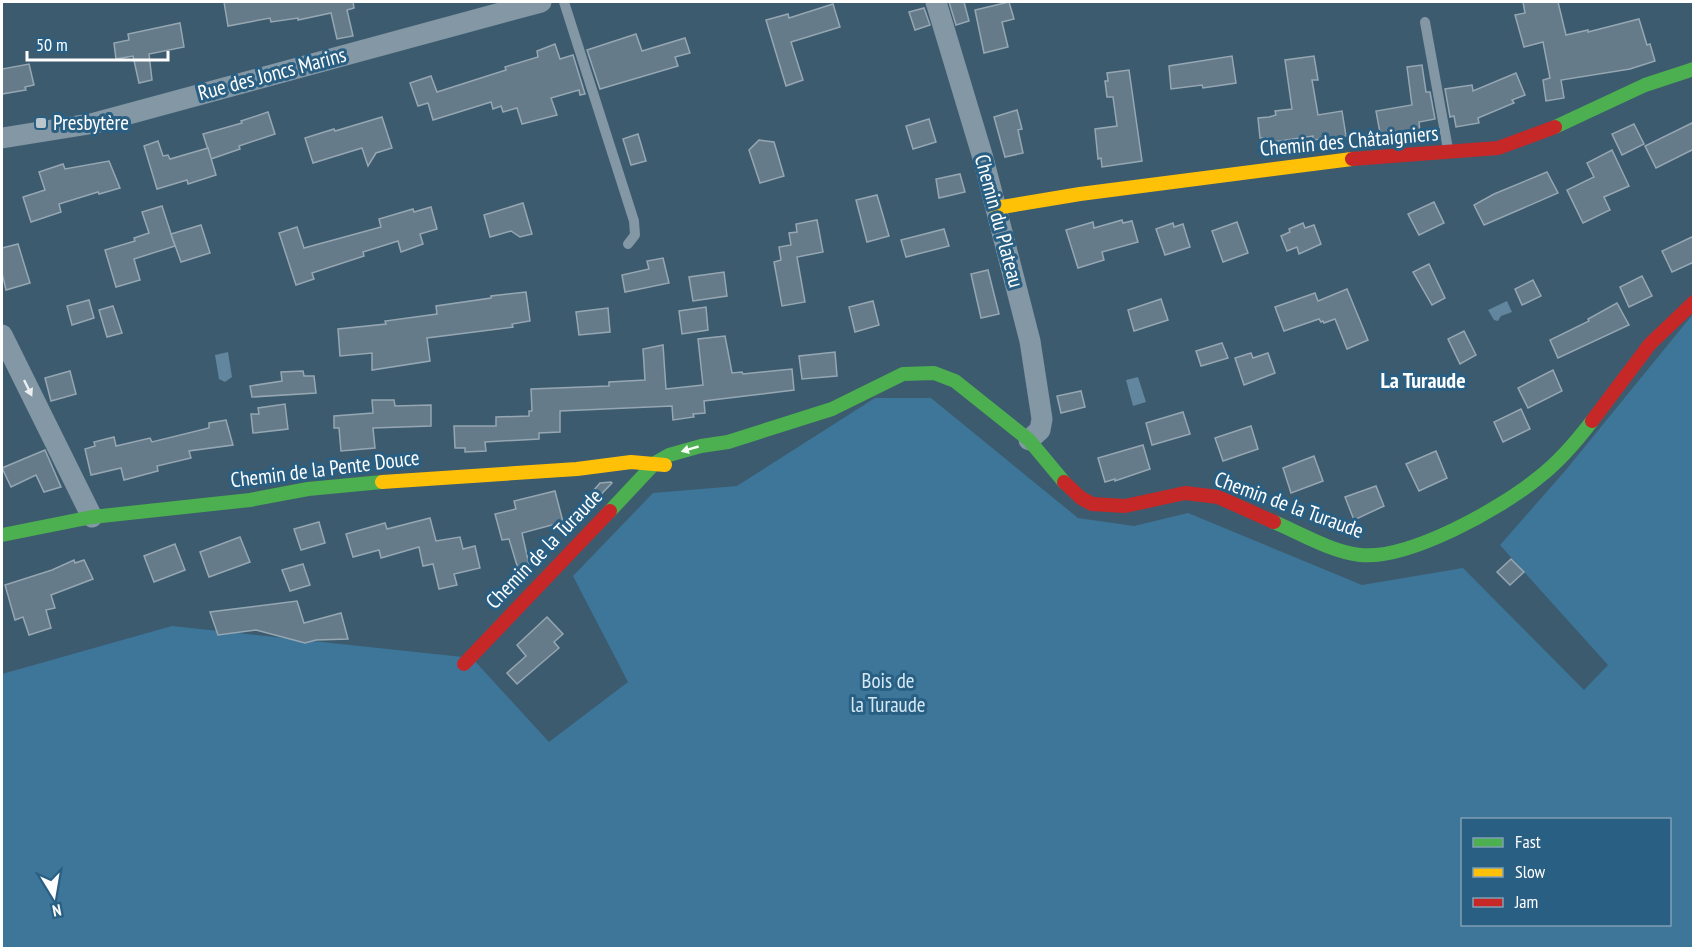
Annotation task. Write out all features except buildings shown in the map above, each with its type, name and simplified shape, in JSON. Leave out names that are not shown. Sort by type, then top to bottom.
[{"type":"street","name":"Rue des Joncs Marins","points":[[2,138],[95,123],[541,2]]},
{"type":"street","name":"Chemin du Plateau","points":[[936,2],[996,208],[1030,341],[1042,419],[1040,430],[1029,440]]},
{"type":"street","name":"Chemin des Châtaigniers","points":[[996,208],[1080,194],[1375,156],[1498,148],[1550,129],[1645,85],[1694,69]]},
{"type":"street","name":"Chemin de la Turaude","points":[[464,664],[655,463],[669,455],[701,446],[728,442],[832,409],[903,374],[933,373],[955,381],[1029,440],[1057,476],[1081,498],[1092,504],[1125,506],[1173,494],[1194,493],[1218,497],[1344,552],[1358,556],[1395,554],[1468,523],[1506,502],[1552,467],[1584,430],[1647,348],[1694,302]]},
{"type":"street","points":[[2,335],[92,517]]},
{"type":"street","name":"Chemin de la Turaude","points":[[707,459],[716,455],[728,442]]},
{"type":"street","name":"Chemin de la Pente Douce","points":[[2,535],[92,517],[250,500],[308,489],[453,476],[577,470],[631,462],[655,463]]},
{"type":"street","points":[[655,463],[682,467]]},
{"type":"lane","points":[[564,2],[634,221],[635,235],[628,244]]},
{"type":"lane","points":[[1425,22],[1448,153]]},
{"type":"green space","name":"Bois de la Turaude","points":[[1693,314],[1693,948],[2,948],[2,674],[172,626],[472,658],[549,742],[628,682],[573,576],[653,493],[737,486],[875,398],[931,398],[1078,518],[1134,526],[1188,513],[1362,585],[1463,568],[1584,690],[1608,665],[1500,545],[1565,471]]},
{"type":"shaded area","points":[[1507,301],[1512,312],[1501,316],[1498,321],[1494,320],[1488,310]]},
{"type":"shaded area","points":[[228,352],[232,377],[225,382],[219,379],[215,355]]},
{"type":"shaded area","points":[[1138,377],[1146,402],[1133,406],[1126,380]]},
{"type":"traffic: fast","points":[[1555,127],[1645,85],[1694,69]]},
{"type":"traffic: fast","points":[[610,511],[655,463],[669,455],[701,446],[728,442],[832,409],[903,374],[934,373],[955,381],[1029,440],[1064,482]]},
{"type":"traffic: fast","points":[[1274,522],[1327,546],[1349,553],[1380,554],[1403,549],[1453,530],[1501,504],[1546,472],[1592,421]]},
{"type":"traffic: fast","points":[[2,535],[92,517],[250,500],[308,489],[382,482]]},
{"type":"traffic: slow","points":[[996,208],[1080,194],[1352,159]]},
{"type":"traffic: slow","points":[[382,482],[577,469],[631,462],[665,465]]},
{"type":"traffic: jam","points":[[1352,159],[1498,148],[1555,127]]},
{"type":"traffic: jam","points":[[1592,421],[1650,344],[1694,302]]},
{"type":"traffic: jam","points":[[1064,482],[1081,498],[1092,504],[1125,506],[1185,493],[1218,497],[1274,522]]},
{"type":"traffic: jam","points":[[464,664],[610,511]]},
{"type":"place","name":"Presbytère","points":[[41,123]]},
{"type":"district","name":"La Turaude","points":[[1423,380]]}]
